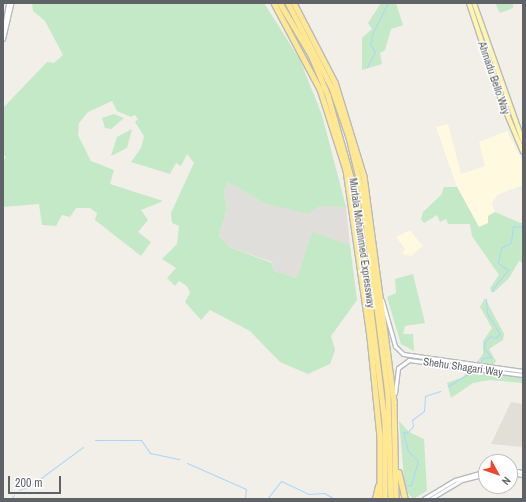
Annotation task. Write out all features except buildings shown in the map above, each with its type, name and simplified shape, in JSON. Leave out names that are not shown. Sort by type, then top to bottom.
[{"type":"highway","name":"Murtala Mohammed Expressway","points":[[274,3],[306,58],[335,127],[346,170],[376,400],[380,462],[380,499]]},
{"type":"highway","name":"Murtala Mohammed Expressway","points":[[280,3],[321,78],[346,151],[357,198],[379,373],[386,480],[385,499]]},
{"type":"highway","name":"Murtala Mohammed Expressway","points":[[288,3],[320,62],[341,111],[356,163],[386,379],[391,434],[393,499]]},
{"type":"highway","name":"Murtala Mohammed Expressway","points":[[294,3],[319,47],[342,100],[364,176],[394,400]]},
{"type":"highway","points":[[306,58],[321,78]]},
{"type":"highway","points":[[341,111],[342,100]]},
{"type":"highway","points":[[346,151],[346,170]]},
{"type":"highway","points":[[356,163],[364,176]]},
{"type":"highway","points":[[380,331],[382,308]]},
{"type":"highway","points":[[376,400],[379,373]]},
{"type":"highway","points":[[386,379],[394,400],[397,460],[396,487],[393,499]]},
{"type":"highway","points":[[397,460],[405,499]]},
{"type":"highway","points":[[380,462],[386,480]]},
{"type":"highway","points":[[375,499],[380,472]]},
{"type":"main road","points":[[3,32],[8,3]]},
{"type":"main road","points":[[3,39],[11,3]]},
{"type":"main road","name":"Ahmadu Bello Way","points":[[469,3],[501,100],[523,152]]},
{"type":"main road","name":"Ahmadu Bello Way","points":[[474,3],[523,141]]},
{"type":"main road","name":"Shehu Shagari Way","points":[[381,296],[395,346],[403,354],[523,375]]},
{"type":"main road","name":"Shehu Shagari Way","points":[[394,400],[397,372],[402,363],[442,362]]},
{"type":"main road","name":"Shehu Shagari Way","points":[[498,370],[523,371]]},
{"type":"main road","points":[[423,499],[455,480],[478,473]]},
{"type":"main road","points":[[430,499],[462,480],[478,476]]},
{"type":"shaded area","points":[[448,124],[461,174],[485,166],[479,142],[507,131],[523,162],[523,185],[497,195],[492,203],[495,212],[488,216],[489,223],[479,227],[457,187],[436,127]]},
{"type":"shaded area","points":[[228,182],[264,203],[346,207],[350,245],[312,233],[297,278],[274,271],[272,262],[229,247],[219,236],[227,208],[224,191]]},
{"type":"shaded area","points":[[410,230],[423,246],[411,256],[402,254],[405,249],[396,237]]},
{"type":"shaded area","points":[[511,402],[523,404],[523,447],[491,444]]},
{"type":"green space","points":[[32,3],[264,3],[300,60],[322,115],[346,207],[319,206],[308,214],[264,203],[228,182],[224,191],[227,208],[219,236],[229,247],[272,263],[274,271],[297,278],[312,232],[350,245],[357,300],[331,336],[335,350],[330,364],[308,374],[280,362],[250,331],[210,310],[201,320],[185,302],[190,293],[187,286],[179,281],[175,286],[167,278],[176,268],[162,259],[177,244],[179,226],[172,223],[171,213],[194,163],[187,154],[181,166],[176,163],[170,174],[131,162],[141,148],[144,136],[135,122],[138,119],[135,115],[131,117],[117,111],[112,101],[88,112],[79,123],[78,135],[91,161],[114,170],[110,184],[163,201],[141,210],[148,220],[138,232],[151,242],[141,256],[95,220],[97,213],[90,208],[76,208],[70,217],[62,215],[56,226],[42,225],[39,204],[3,207],[3,160],[6,158],[3,153],[3,108],[47,62],[54,63],[63,55],[45,21],[33,11]]},
{"type":"green space","points":[[381,3],[396,3],[403,25],[391,29],[385,50],[380,53],[382,64],[362,70],[362,38],[372,29],[368,23]]},
{"type":"green space","points":[[495,3],[513,3],[513,8],[500,13]]},
{"type":"green space","points":[[114,114],[124,118],[111,129],[105,128],[102,118]]},
{"type":"green space","points":[[132,129],[127,148],[111,156],[117,137]]},
{"type":"green space","points":[[444,187],[457,187],[479,227],[488,223],[488,216],[495,212],[523,224],[523,263],[519,261],[509,278],[493,293],[490,288],[499,275],[472,236],[470,224],[448,224],[446,219],[440,222],[437,215],[424,223],[421,219],[423,212],[441,195]]},
{"type":"green space","points":[[413,274],[425,323],[405,326],[403,334],[413,334],[414,351],[401,344],[387,297],[396,293],[395,279]]},
{"type":"green space","points":[[485,298],[504,334],[503,340],[489,349],[496,361],[493,365],[476,363],[483,354],[483,341],[492,328],[480,307]]},
{"type":"green space","points":[[469,370],[523,377],[523,383],[490,380],[473,383],[451,398],[447,383],[463,377]]},
{"type":"green space","points":[[399,421],[409,432],[424,439],[427,491],[413,499],[406,491]]},
{"type":"waterway","points":[[367,67],[375,52],[370,44],[373,32],[388,3]]},
{"type":"waterway","points":[[491,291],[508,270],[498,263],[501,248],[511,242],[513,226],[523,227]]},
{"type":"waterway","points":[[523,230],[523,236]]},
{"type":"waterway","points":[[480,363],[483,358],[491,357],[484,348],[485,342],[490,336],[495,338],[500,334],[487,313],[486,299]]},
{"type":"waterway","points":[[448,386],[475,370]]},
{"type":"waterway","points":[[405,486],[411,485],[418,461],[408,451],[403,432],[407,433],[413,426],[412,420],[424,411],[425,396],[440,391]]},
{"type":"waterway","points":[[95,440],[141,440],[150,453],[179,459]]},
{"type":"waterway","points":[[19,490],[30,486],[83,447]]},
{"type":"waterway","points":[[187,463],[246,489],[245,499]]},
{"type":"waterway","points":[[267,499],[281,481],[309,494],[324,493],[335,499]]},
{"type":"waterway","points":[[11,499],[14,495]]},
{"type":"waterway","points":[[365,499],[373,497]]}]
